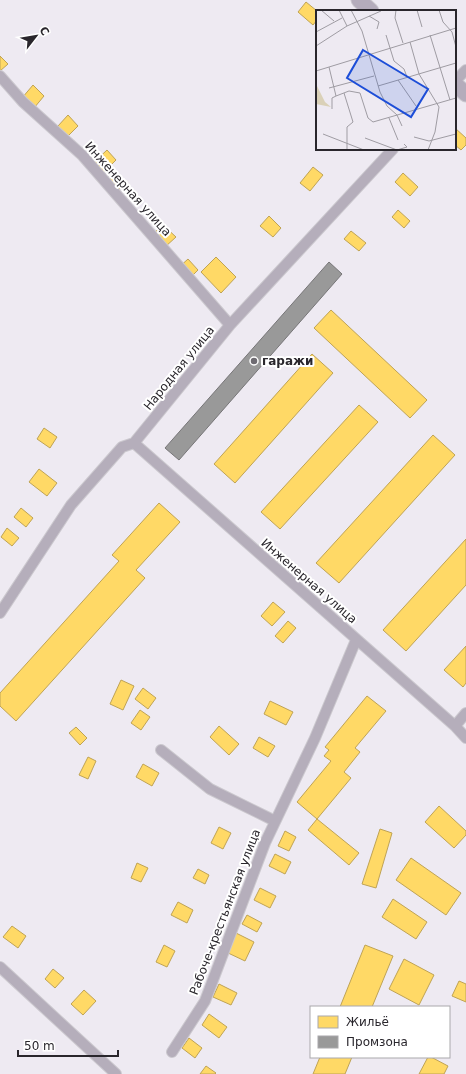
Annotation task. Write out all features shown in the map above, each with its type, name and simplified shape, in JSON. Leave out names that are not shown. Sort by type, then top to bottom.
[{"type":"street","points":[[359,0],[370,10]]},
{"type":"street","points":[[456,82],[466,70]]},
{"type":"street","name":"Инженерная улица","points":[[0,76],[23,102],[82,155],[230,325]]},
{"type":"street","points":[[456,84],[466,94]]},
{"type":"street","name":"Народная улица","points":[[0,613],[70,505],[122,447],[134,443],[230,325],[392,150]]},
{"type":"street","name":"Инженерная улица","points":[[134,443],[455,726],[466,738]]},
{"type":"street","name":"Рабоче-крестьянская улица","points":[[172,1052],[205,1002],[265,843],[314,738],[356,640]]},
{"type":"street","points":[[455,726],[466,713]]},
{"type":"street","name":"Рабоче-крестьянская улица","points":[[161,750],[210,789],[275,821]]},
{"type":"street","points":[[0,968],[116,1074]]},
{"type":"building: Жильё","points":[[306,2],[316,10],[316,21],[313,25],[298,12]]},
{"type":"building: Жильё","points":[[0,56],[8,64],[0,71]]},
{"type":"building: Жильё","points":[[33,85],[44,96],[34,108],[22,98]]},
{"type":"building: Жильё","points":[[68,115],[78,126],[68,136],[58,126]]},
{"type":"building: Жильё","points":[[456,129],[466,138],[466,145],[461,150],[456,146]]},
{"type":"building: Жильё","points":[[107,150],[116,160],[101,175],[91,165]]},
{"type":"building: Жильё","points":[[313,167],[323,175],[310,191],[300,183]]},
{"type":"building: Жильё","points":[[116,173],[126,182],[116,192],[106,182]]},
{"type":"building: Жильё","points":[[403,173],[418,187],[410,196],[395,182]]},
{"type":"building: Жильё","points":[[398,210],[410,221],[404,228],[392,217]]},
{"type":"building: Жильё","points":[[269,216],[281,228],[273,237],[260,226]]},
{"type":"building: Жильё","points":[[163,225],[176,237],[165,247],[153,234]]},
{"type":"building: Жильё","points":[[351,231],[366,243],[359,251],[344,239]]},
{"type":"building: Жильё","points":[[216,257],[236,277],[221,293],[201,272]]},
{"type":"building: Жильё","points":[[188,259],[198,270],[188,280],[177,269]]},
{"type":"building: Жильё","points":[[331,310],[427,400],[410,418],[314,328]]},
{"type":"building: Жильё","points":[[312,354],[333,373],[235,483],[214,464]]},
{"type":"building: Жильё","points":[[359,405],[378,422],[280,529],[261,512]]},
{"type":"building: Жильё","points":[[44,428],[57,437],[50,448],[37,439]]},
{"type":"building: Жильё","points":[[433,435],[455,455],[339,583],[316,563]]},
{"type":"building: Жильё","points":[[39,469],[57,483],[47,496],[29,482]]},
{"type":"building: Жильё","points":[[159,503],[180,522],[136,570],[145,578],[16,721],[0,706],[0,693],[119,561],[112,555]]},
{"type":"building: Жильё","points":[[21,508],[33,518],[26,527],[14,517]]},
{"type":"building: Жильё","points":[[7,528],[19,538],[12,546],[1,537]]},
{"type":"building: Жильё","points":[[466,539],[466,585],[406,651],[383,630]]},
{"type":"building: Жильё","points":[[273,602],[285,612],[272,626],[261,616]]},
{"type":"building: Жильё","points":[[288,621],[296,628],[283,643],[275,636]]},
{"type":"building: Жильё","points":[[466,646],[466,683],[463,687],[444,670]]},
{"type":"building: Жильё","points":[[121,680],[134,686],[123,710],[110,704]]},
{"type":"building: Жильё","points":[[143,688],[156,698],[148,709],[135,699]]},
{"type":"building: Жильё","points":[[367,696],[386,711],[355,748],[360,752],[344,772],[351,778],[317,819],[297,802],[331,761],[324,756],[329,750],[325,747]]},
{"type":"building: Жильё","points":[[270,701],[293,712],[286,725],[264,714]]},
{"type":"building: Жильё","points":[[140,710],[150,717],[141,730],[131,723]]},
{"type":"building: Жильё","points":[[219,726],[239,744],[229,755],[210,737]]},
{"type":"building: Жильё","points":[[76,727],[87,738],[80,745],[69,733]]},
{"type":"building: Жильё","points":[[259,737],[275,746],[268,757],[253,748]]},
{"type":"building: Жильё","points":[[88,757],[96,761],[88,779],[79,775]]},
{"type":"building: Жильё","points":[[143,764],[159,773],[152,786],[136,777]]},
{"type":"building: Жильё","points":[[439,806],[466,831],[466,835],[454,848],[425,822]]},
{"type":"building: Жильё","points":[[317,819],[359,853],[349,865],[308,830]]},
{"type":"building: Жильё","points":[[219,827],[231,833],[223,849],[211,843]]},
{"type":"building: Жильё","points":[[380,829],[392,833],[376,888],[362,884]]},
{"type":"building: Жильё","points":[[285,831],[296,837],[289,851],[278,846]]},
{"type":"building: Жильё","points":[[275,854],[291,862],[285,874],[269,866]]},
{"type":"building: Жильё","points":[[411,858],[461,893],[446,915],[396,880]]},
{"type":"building: Жильё","points":[[137,863],[148,868],[141,882],[131,878]]},
{"type":"building: Жильё","points":[[198,869],[209,875],[205,884],[193,878]]},
{"type":"building: Жильё","points":[[260,888],[276,896],[270,908],[254,900]]},
{"type":"building: Жильё","points":[[393,899],[427,922],[416,939],[382,917]]},
{"type":"building: Жильё","points":[[178,902],[193,910],[187,923],[171,915]]},
{"type":"building: Жильё","points":[[247,915],[262,923],[257,932],[242,924]]},
{"type":"building: Жильё","points":[[12,926],[26,936],[18,948],[3,937]]},
{"type":"building: Жильё","points":[[236,933],[254,942],[245,961],[226,952]]},
{"type":"building: Жильё","points":[[164,945],[175,951],[167,967],[156,962]]},
{"type":"building: Жильё","points":[[365,945],[393,956],[372,1006],[340,1006]]},
{"type":"building: Жильё","points":[[404,959],[434,975],[419,1005],[389,989]]},
{"type":"building: Жильё","points":[[53,969],[64,978],[55,988],[45,979]]},
{"type":"building: Жильё","points":[[459,981],[466,984],[466,1002],[452,996]]},
{"type":"building: Жильё","points":[[219,984],[237,993],[231,1005],[213,997]]},
{"type":"building: Жильё","points":[[84,990],[96,1001],[83,1015],[71,1004]]},
{"type":"building: Жильё","points":[[209,1014],[227,1027],[219,1038],[202,1025]]},
{"type":"building: Жильё","points":[[189,1038],[202,1048],[195,1058],[182,1048]]},
{"type":"building: Жильё","points":[[320,1058],[352,1058],[345,1074],[313,1074]]},
{"type":"building: Жильё","points":[[427,1058],[433,1058],[448,1066],[444,1074],[419,1074]]},
{"type":"building: Жильё","points":[[206,1066],[216,1073],[200,1074]]},
{"type":"building: Промзона","name":"гаражи","points":[[329,262],[342,274],[179,460],[165,448]]},
{"type":"place","name":"гаражи","points":[[254,361]]}]
